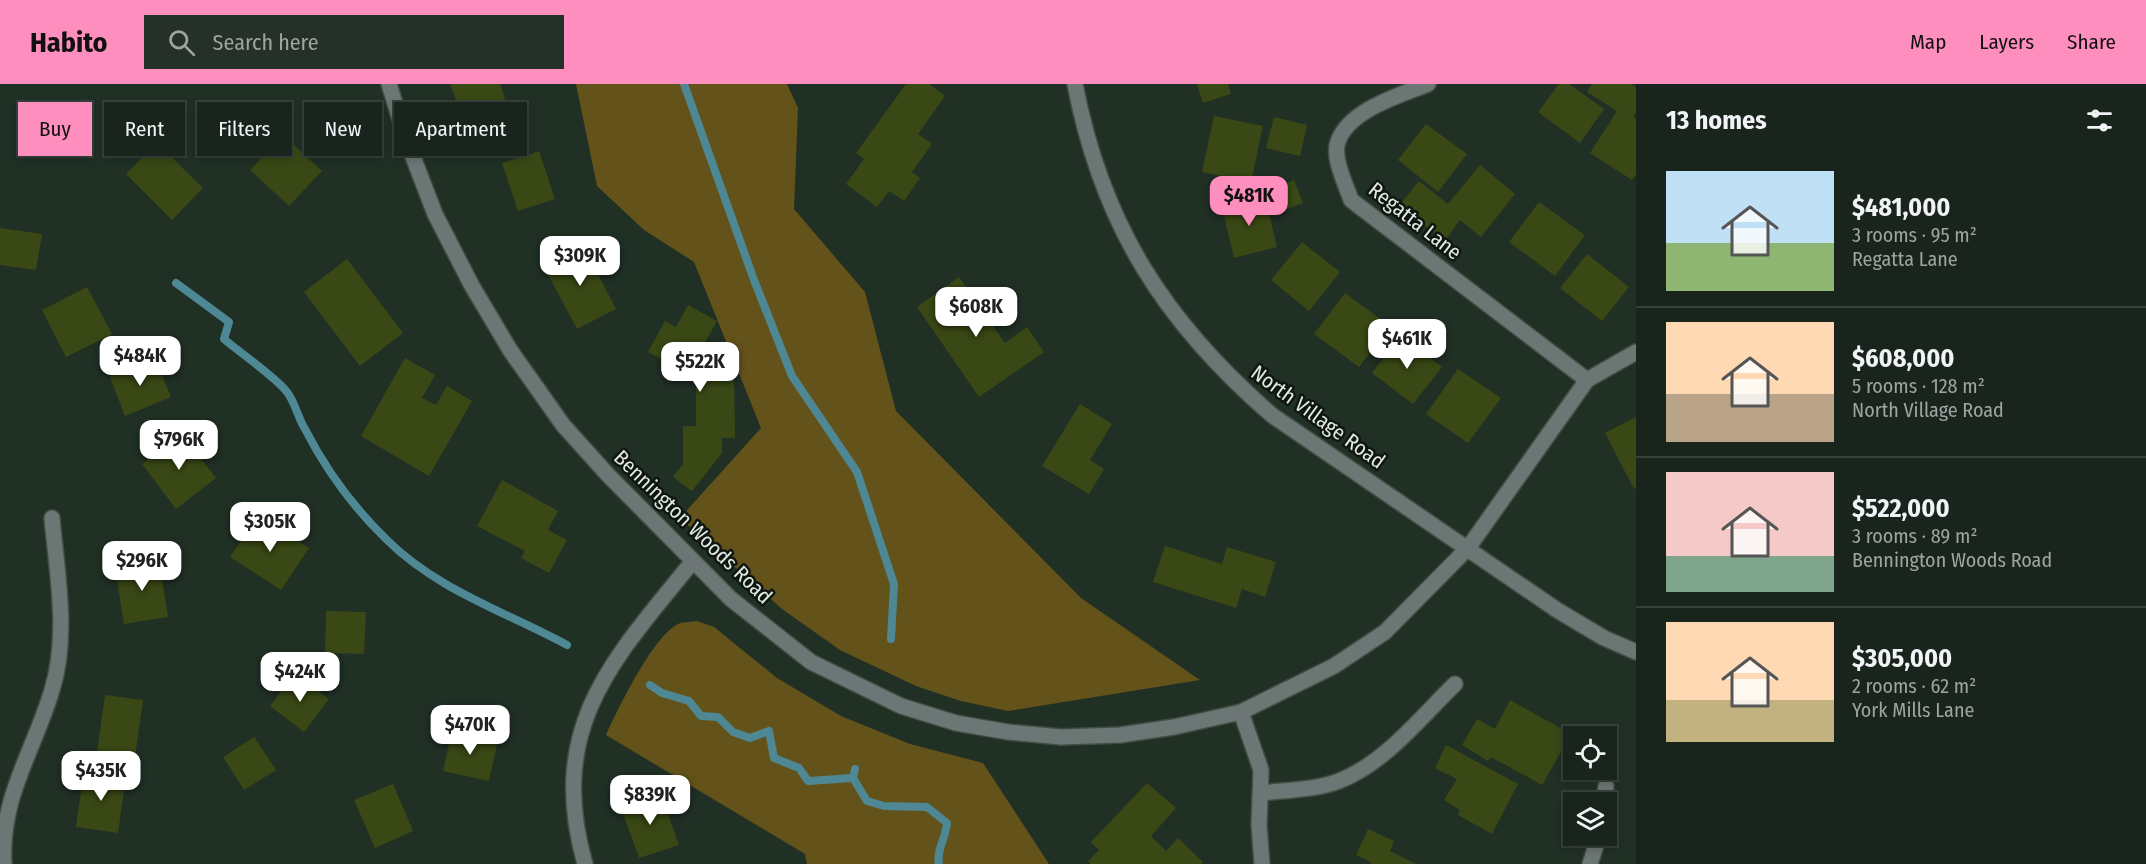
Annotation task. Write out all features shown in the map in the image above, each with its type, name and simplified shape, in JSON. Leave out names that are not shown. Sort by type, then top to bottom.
[{"type":"street","name":"Bennington Woods Road","points":[[388,84],[435,214],[472,286],[510,350],[563,425],[608,475],[731,599],[811,662],[901,706],[956,723],[1008,732],[1061,737],[1108,735],[1174,727],[1242,712],[1334,666],[1385,632],[1468,548]]},
{"type":"street","name":"North Village Road","points":[[1075,84],[1087,138],[1102,185],[1127,240],[1158,292],[1192,338],[1232,380],[1273,416],[1573,620],[1636,652]]},
{"type":"street","name":"Regatta Lane","points":[[1428,84],[1385,101],[1353,119],[1337,145],[1341,171],[1351,200],[1587,380]]},
{"type":"street","points":[[1468,548],[1587,380],[1636,352]]},
{"type":"street","points":[[4,864],[3,849],[11,794],[53,690],[59,655],[61,622],[52,518]]},
{"type":"street","points":[[585,864],[577,838],[573,799],[576,758],[585,719],[602,680],[619,653],[693,561]]},
{"type":"street","points":[[1262,793],[1316,787],[1337,782],[1360,771],[1378,758],[1455,684]]},
{"type":"street","points":[[1242,712],[1261,770],[1262,793],[1259,825],[1262,864]]},
{"type":"street","points":[[1605,792],[1606,786]]},
{"type":"street","points":[[1590,864],[1596,846]]},
{"type":"shaded area","points":[[576,84],[787,84],[798,108],[794,209],[865,292],[896,411],[1081,598],[1200,680],[1008,711],[961,701],[916,686],[840,650],[782,609],[680,518],[761,428],[694,262],[644,230],[597,186]]},
{"type":"shaded area","points":[[697,621],[714,627],[777,678],[841,716],[910,744],[983,763],[1049,864],[807,864],[805,854],[606,735],[637,674],[658,643],[668,631],[678,624]]},
{"type":"building","points":[[450,84],[500,84],[506,102],[457,102]]},
{"type":"building","points":[[906,84],[929,84],[945,96],[918,134],[932,144],[912,172],[920,178],[904,201],[889,191],[877,207],[846,184],[864,159],[856,153]]},
{"type":"building","points":[[1197,84],[1228,84],[1231,94],[1203,103]]},
{"type":"building","points":[[1559,84],[1569,84],[1604,109],[1580,143],[1538,112]]},
{"type":"building","points":[[1592,84],[1632,84],[1636,87],[1636,113],[1633,117],[1636,119],[1636,174],[1632,180],[1590,153],[1617,111],[1587,92]]},
{"type":"building","points":[[1214,116],[1263,126],[1251,182],[1202,172]]},
{"type":"building","points":[[1274,117],[1307,125],[1300,156],[1266,148]]},
{"type":"building","points":[[1426,124],[1467,154],[1438,192],[1398,160]]},
{"type":"building","points":[[292,143],[322,171],[289,206],[250,170],[263,156],[292,156]]},
{"type":"building","points":[[539,151],[555,199],[518,211],[502,163]]},
{"type":"building","points":[[144,156],[170,156],[203,188],[172,220],[126,174]]},
{"type":"building","points":[[1480,165],[1515,194],[1481,237],[1460,220],[1445,241],[1399,206],[1419,181],[1448,204]]},
{"type":"building","points":[[1294,180],[1303,203],[1279,212],[1270,189]]},
{"type":"building","points":[[1265,197],[1277,247],[1234,258],[1222,207]]},
{"type":"building","points":[[1539,202],[1585,235],[1555,276],[1509,242]]},
{"type":"building","points":[[0,228],[42,234],[36,270],[0,265]]},
{"type":"building","points":[[1302,242],[1340,272],[1309,311],[1271,280]]},
{"type":"building","points":[[583,245],[616,309],[577,329],[543,265]]},
{"type":"building","points":[[1587,254],[1629,287],[1602,321],[1560,288]]},
{"type":"building","points":[[347,259],[403,333],[360,366],[304,292]]},
{"type":"building","points":[[959,277],[1005,343],[1027,327],[1044,352],[979,397],[917,307]]},
{"type":"building","points":[[87,287],[112,334],[66,357],[42,310]]},
{"type":"building","points":[[1345,293],[1390,326],[1359,367],[1314,334]]},
{"type":"building","points":[[688,305],[717,321],[704,344],[721,366],[734,366],[735,438],[722,438],[722,453],[692,491],[673,477],[683,464],[683,426],[696,426],[696,365],[671,364],[648,352],[665,321],[676,327]]},
{"type":"building","points":[[1402,335],[1442,367],[1413,404],[1372,373]]},
{"type":"building","points":[[155,358],[171,397],[125,416],[110,377]]},
{"type":"building","points":[[405,358],[435,375],[422,398],[436,405],[447,386],[472,401],[429,476],[361,436]]},
{"type":"building","points":[[1458,369],[1501,398],[1468,443],[1426,414]]},
{"type":"building","points":[[1080,404],[1112,424],[1090,460],[1104,469],[1089,494],[1042,466]]},
{"type":"building","points":[[1636,417],[1636,488],[1634,489],[1605,433]]},
{"type":"building","points":[[182,434],[216,478],[176,509],[142,464]]},
{"type":"building","points":[[502,480],[558,511],[548,530],[567,540],[549,573],[521,558],[525,551],[477,526]]},
{"type":"building","points":[[258,515],[309,548],[281,590],[230,557]]},
{"type":"building","points":[[1165,546],[1222,564],[1227,547],[1276,562],[1265,597],[1242,589],[1236,608],[1153,582]]},
{"type":"building","points":[[159,560],[168,617],[124,624],[115,567]]},
{"type":"building","points":[[326,611],[366,612],[364,654],[325,653]]},
{"type":"building","points":[[295,674],[329,699],[304,732],[270,706]]},
{"type":"building","points":[[105,695],[143,700],[135,757],[97,752]]},
{"type":"building","points":[[1510,700],[1563,730],[1563,748],[1542,785],[1491,757],[1488,761],[1462,745],[1477,719],[1495,729]]},
{"type":"building","points":[[452,730],[498,740],[489,781],[443,771]]},
{"type":"building","points":[[254,737],[276,770],[244,790],[223,757]]},
{"type":"building","points":[[1446,745],[1518,784],[1492,834],[1458,815],[1460,810],[1444,800],[1457,779],[1435,768]]},
{"type":"building","points":[[84,770],[126,776],[118,833],[76,827]]},
{"type":"building","points":[[1147,783],[1176,808],[1151,836],[1166,851],[1178,838],[1203,862],[1201,864],[1091,864],[1088,861],[1099,850],[1091,842]]},
{"type":"building","points":[[393,784],[413,831],[375,848],[354,800]]},
{"type":"building","points":[[661,794],[679,845],[639,858],[621,808]]},
{"type":"building","points":[[1368,829],[1394,841],[1390,851],[1416,864],[1370,864],[1371,862],[1356,855]]},
{"type":"waterway","points":[[684,84],[754,280],[792,376],[857,472],[894,584],[891,639]]},
{"type":"waterway","points":[[176,283],[229,322],[224,339],[287,392],[313,444],[331,473],[351,501],[386,539],[406,557],[449,586],[567,645]]},
{"type":"waterway","points":[[650,685],[662,693],[689,701],[701,716],[718,717],[733,732],[750,738],[769,731],[774,758],[799,768],[808,781],[853,778]]},
{"type":"waterway","points":[[855,769],[853,778],[867,801],[884,806],[927,807],[947,823],[938,859],[939,864]]}]
